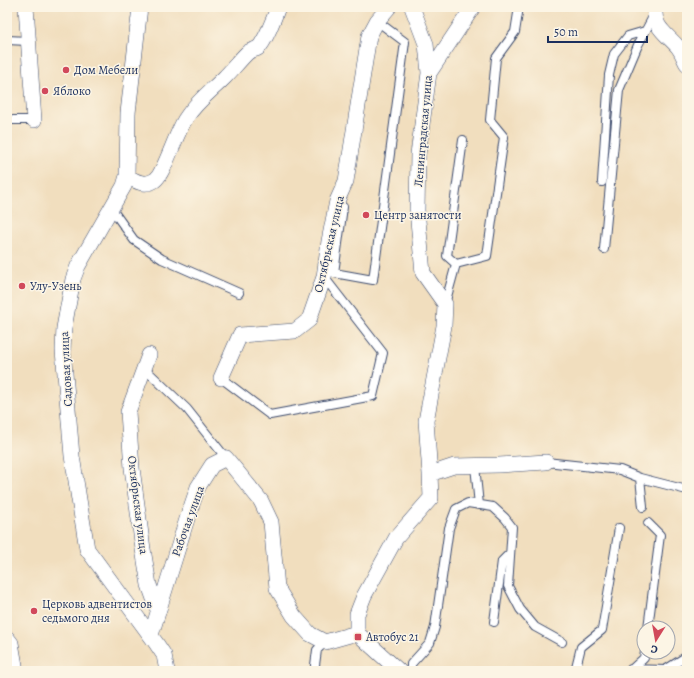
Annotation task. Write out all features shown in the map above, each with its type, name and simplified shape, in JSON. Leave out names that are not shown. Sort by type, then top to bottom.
[{"type":"street","points":[[26,7],[34,120]]},
{"type":"street","name":"Садовая улица","points":[[140,7],[128,113],[127,176],[124,186],[78,266],[73,279],[63,341],[72,456],[87,549],[151,635],[164,655],[167,671]]},
{"type":"street","points":[[127,176],[137,182],[147,184],[156,180],[186,117],[200,101],[226,77],[248,52],[258,48],[273,23],[278,7]]},
{"type":"street","name":"Октябрьская улица","points":[[221,378],[240,334],[295,331],[309,320],[324,277],[328,241],[337,201],[346,181],[369,36],[376,22],[389,7]]},
{"type":"street","name":"Ленинградская улица","points":[[412,7],[426,44],[429,73],[418,154],[417,210],[423,273],[445,304]]},
{"type":"street","points":[[429,73],[473,7]]},
{"type":"street","points":[[654,11],[657,25],[679,49],[687,64]]},
{"type":"street","points":[[357,633],[358,614],[364,596],[396,538],[431,498],[426,421],[444,326],[445,304]]},
{"type":"street","name":"Октябрьская улица","points":[[147,361],[128,412],[132,468],[143,549],[149,585],[158,610]]},
{"type":"street","points":[[226,458],[261,501],[271,522],[277,588],[294,616],[310,634],[325,642],[357,633]]},
{"type":"street","name":"Рабочая улица","points":[[151,635],[198,487],[212,465],[226,458]]},
{"type":"street","points":[[430,474],[454,466],[546,462]]},
{"type":"street","points":[[357,633],[399,671]]},
{"type":"street","points":[[7,638],[11,643],[16,671]]},
{"type":"lane","points":[[456,264],[487,256],[504,138],[490,120],[496,58],[515,32],[519,7]]},
{"type":"lane","points":[[604,250],[619,90],[654,11]]},
{"type":"lane","points":[[346,181],[334,273],[373,280],[405,42],[376,22]]},
{"type":"lane","points":[[602,182],[609,75],[614,54],[628,36],[646,31]]},
{"type":"lane","points":[[7,40],[28,41]]},
{"type":"lane","points":[[7,120],[34,120]]},
{"type":"lane","points":[[456,264],[447,256],[463,140]]},
{"type":"lane","points":[[111,208],[134,240],[162,259],[239,293]]},
{"type":"lane","points":[[445,304],[456,264]]},
{"type":"lane","points":[[221,378],[270,415],[373,396],[383,353],[324,277]]},
{"type":"lane","points":[[147,361],[226,458]]},
{"type":"lane","points":[[546,462],[620,470],[640,478],[687,490]]},
{"type":"lane","points":[[475,466],[479,505]]},
{"type":"lane","points":[[640,478],[643,507]]},
{"type":"lane","points":[[411,671],[411,664],[430,643],[436,627],[449,528],[456,509],[468,503],[492,507],[505,518],[512,527],[508,586],[520,609],[535,627],[562,642]]},
{"type":"lane","points":[[648,523],[660,535],[649,620]]},
{"type":"lane","points":[[576,671],[581,647],[602,630],[619,528]]},
{"type":"lane","points":[[494,622],[502,561],[510,553]]},
{"type":"lane","points":[[315,665],[317,650],[325,642]]},
{"type":"lane","points":[[631,670],[665,670],[687,656]]},
{"type":"lane","points":[[631,670],[642,660]]},
{"type":"place","name":"Дом Мебели","points":[[66,70]]},
{"type":"place","name":"Яблоко","points":[[45,91]]},
{"type":"place","name":"Центр занятости","points":[[366,215]]},
{"type":"place","name":"Улу-Узень","points":[[22,286]]},
{"type":"place","name":"Церковь адвентистов седьмого дня","points":[[34,611]]},
{"type":"place","name":"Автобус 21","points":[[358,637]]}]
